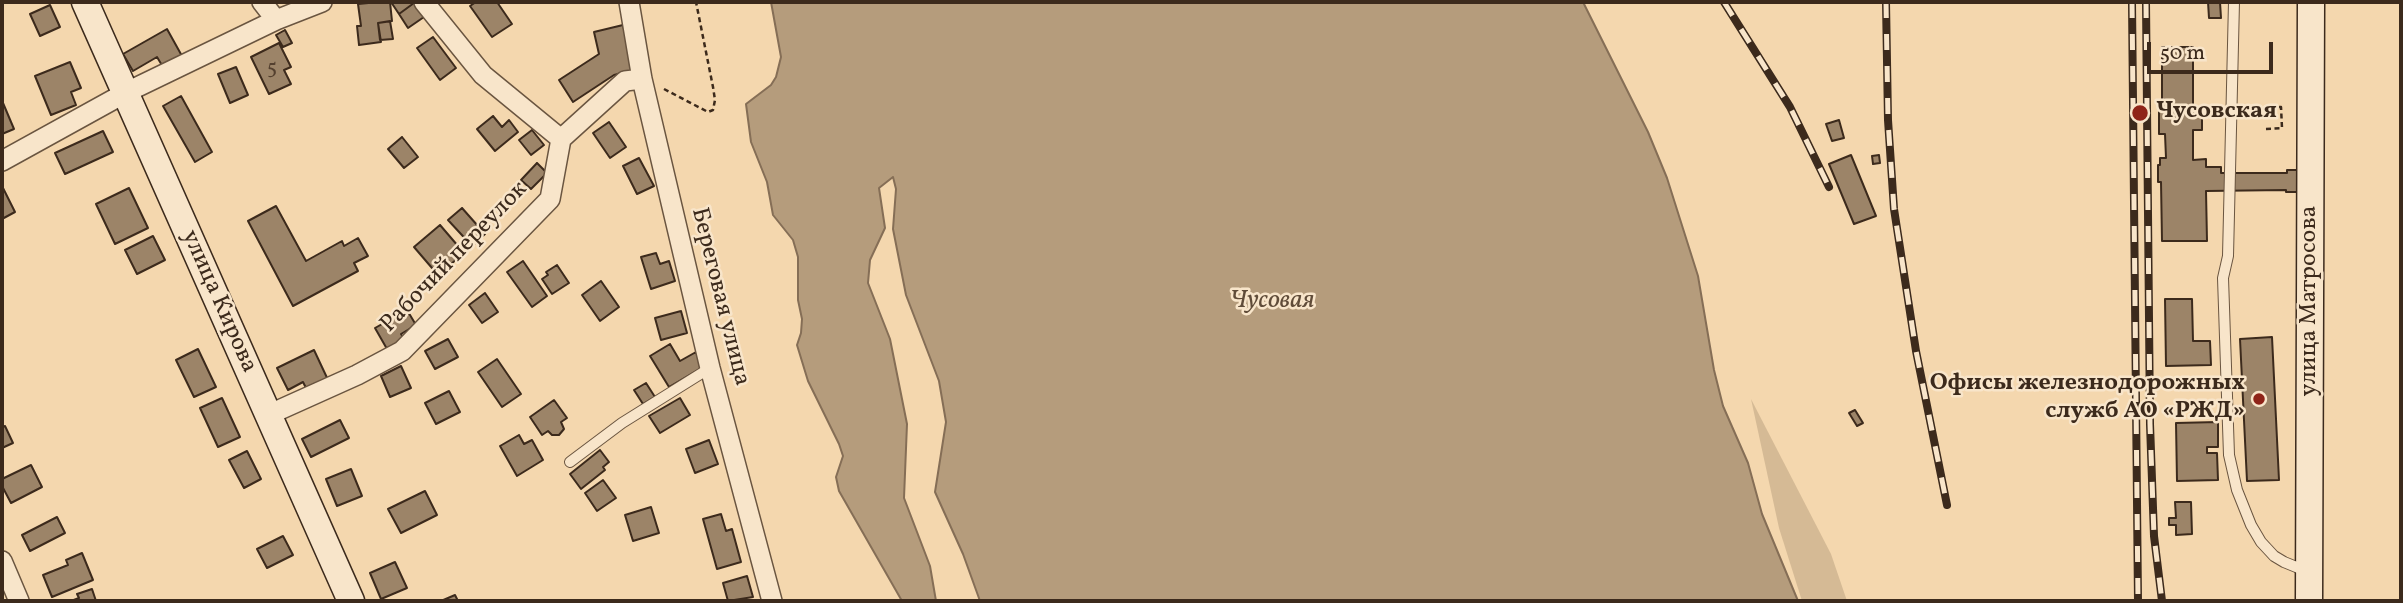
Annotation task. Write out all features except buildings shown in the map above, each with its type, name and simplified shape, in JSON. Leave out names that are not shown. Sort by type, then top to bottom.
[{"type":"street","name":"улица Кирова","points":[[85,2],[351,601]]},
{"type":"street","points":[[262,2],[276,20]]},
{"type":"street","points":[[2,161],[127,92],[276,20],[322,2]]},
{"type":"street","points":[[424,2],[483,75],[561,139],[625,81],[642,79]]},
{"type":"street","name":"Береговая улица","points":[[629,2],[642,79],[710,368],[772,601]]},
{"type":"street","name":"улица Матросова","points":[[2309,601],[2311,2]]},
{"type":"street","name":"Рабочий переулок","points":[[268,415],[357,375],[402,351],[550,199],[561,139]]},
{"type":"street","points":[[2,561],[19,601]]},
{"type":"lane","points":[[2234,2],[2228,256],[2223,278],[2229,455],[2237,490],[2261,542],[2274,556],[2310,572]]},
{"type":"lane","points":[[570,462],[622,423],[710,368]]},
{"type":"path","points":[[642,79],[708,112],[713,110],[713,87],[696,2]]},
{"type":"path","points":[[2266,129],[2282,128],[2281,107],[2267,107]]},
{"type":"shaded area","points":[[1751,399],[1831,554],[1847,601],[1802,601],[1779,528]]},
{"type":"water","name":"Чусовая","points":[[771,2],[1583,2],[1648,132],[1667,178],[1698,276],[1723,406],[1748,463],[1762,514],[1798,601],[980,601],[963,554],[935,492],[946,422],[939,381],[906,295],[893,229],[896,189],[893,177],[879,188],[885,228],[870,260],[868,283],[890,339],[907,424],[904,498],[930,566],[936,601],[902,601],[839,491],[836,477],[843,456],[808,381],[797,345],[802,319],[798,300],[798,257],[793,240],[773,215],[767,182],[751,142],[746,104],[771,85],[781,57]]},
{"type":"railway","points":[[1724,2],[1790,107],[1829,187]]},
{"type":"railway","points":[[1886,2],[1888,120],[1894,209],[1916,351],[1947,505]]},
{"type":"railway","points":[[2132,2],[2138,601]]},
{"type":"railway","points":[[2146,2],[2150,424],[2154,536],[2162,601]]},
{"type":"place","name":"Чусовская","points":[[2140,113]]},
{"type":"place","name":"Офисы железнодорожных служб АО «РЖД»","points":[[2259,399]]}]
